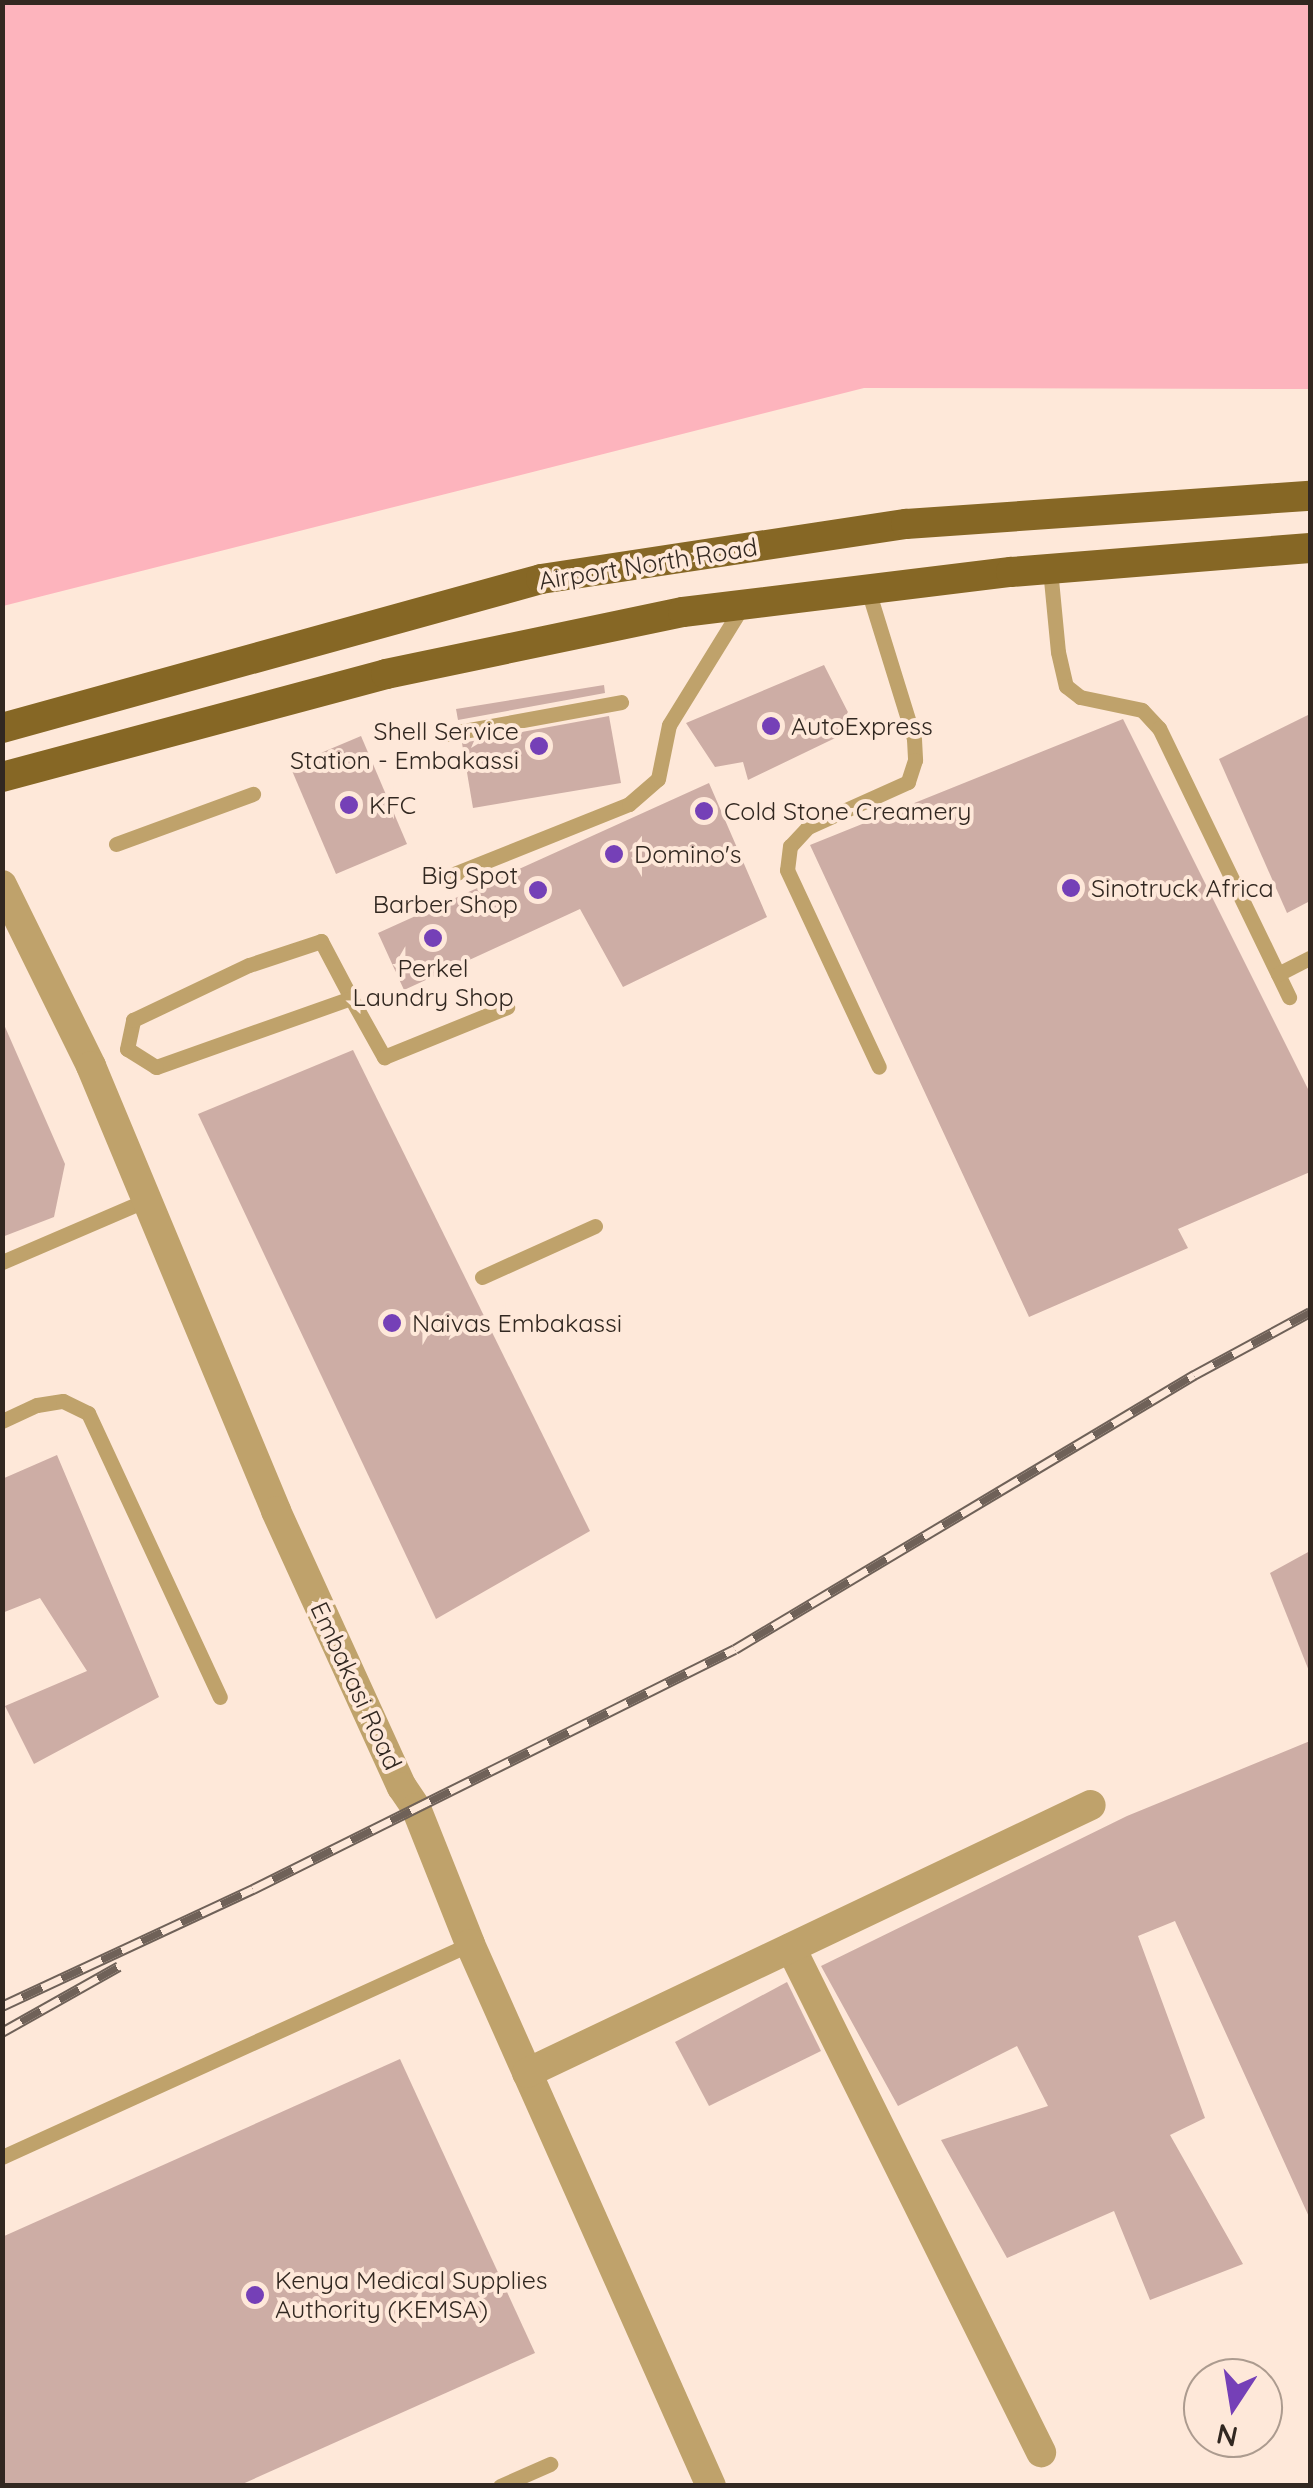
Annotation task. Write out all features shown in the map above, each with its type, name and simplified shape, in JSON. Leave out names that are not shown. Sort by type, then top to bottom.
[{"type":"main road","name":"Airport North Road","points":[[2,728],[540,579],[906,524],[1310,496]]},
{"type":"main road","name":"Airport North Road","points":[[2,777],[386,674],[682,612],[1050,569],[1310,548]]},
{"type":"street","name":"Embakasi Road","points":[[2,885],[91,1066],[144,1202],[276,1510],[402,1786],[416,1808],[470,1944],[711,2486]]},
{"type":"street","points":[[527,2074],[1091,1805]]},
{"type":"street","points":[[791,1948],[1041,2452]]},
{"type":"lane","points":[[1050,569],[1058,652],[1066,686],[1080,697],[1142,710],[1160,728],[1289,997]]},
{"type":"lane","points":[[868,590],[914,738],[915,760],[908,782],[808,827],[790,846],[786,870],[880,1067]]},
{"type":"lane","points":[[444,878],[629,804],[658,778],[669,725],[744,604]]},
{"type":"lane","points":[[447,734],[621,702]]},
{"type":"lane","points":[[116,844],[253,794]]},
{"type":"lane","points":[[126,1049],[133,1020],[249,966],[321,940],[384,1057],[507,1007]]},
{"type":"lane","points":[[1278,974],[1310,958]]},
{"type":"lane","points":[[126,1049],[156,1066],[351,998]]},
{"type":"lane","points":[[91,1066],[126,1049]]},
{"type":"lane","points":[[2,1262],[144,1202]]},
{"type":"lane","points":[[482,1277],[596,1226]]},
{"type":"lane","points":[[2,1421],[36,1406],[63,1401],[88,1413],[153,1561],[220,1697]]},
{"type":"lane","points":[[2,2157],[470,1944]]},
{"type":"lane","points":[[500,2486],[550,2464]]},
{"type":"shaded area","points":[[3,2],[1310,3],[1310,389],[864,388],[3,606]]},
{"type":"building","name":"AutoExpress","points":[[824,665],[856,728],[748,780],[743,762],[715,767],[686,723]]},
{"type":"building","points":[[604,685],[605,693],[458,720],[456,709]]},
{"type":"building","points":[[1310,714],[1310,901],[1287,913],[1219,759]]},
{"type":"building","name":"Shell Service Station - Embakassi","points":[[609,716],[621,783],[473,808],[462,743]]},
{"type":"building","points":[[1123,719],[1310,1093],[1310,1172],[1178,1229],[1188,1248],[1029,1317],[810,845]]},
{"type":"building","name":"KFC","points":[[361,736],[407,844],[336,874],[290,766]]},
{"type":"building","points":[[709,783],[767,917],[623,987],[580,909],[404,990],[378,933]]},
{"type":"building","points":[[2,1020],[65,1164],[54,1217],[2,1237]]},
{"type":"building","name":"Naivas Embakassi","points":[[353,1050],[590,1531],[436,1619],[198,1114]]},
{"type":"building","points":[[57,1455],[159,1697],[34,1764],[5,1706],[87,1671],[40,1598],[2,1613],[2,1479]]},
{"type":"building","points":[[1310,1551],[1310,1670],[1309,1671],[1270,1573]]},
{"type":"building","points":[[1310,1741],[1310,2219],[1175,1921],[1138,1936],[1205,2118],[1170,2135],[1243,2264],[1150,2300],[1114,2211],[1007,2258],[941,2140],[1048,2106],[1017,2046],[898,2106],[821,1966],[1127,1816]]},
{"type":"building","points":[[787,1982],[821,2051],[709,2106],[675,2042]]},
{"type":"building","name":"Kenya Medical Supplies Authority (KEMSA)","points":[[400,2059],[535,2353],[238,2486],[2,2486],[2,2237]]},
{"type":"railway","points":[[2,2006],[253,1889],[735,1649],[1194,1375],[1310,1312]]},
{"type":"railway","points":[[2,2032],[119,1966]]},
{"type":"place","name":"AutoExpress","points":[[771,726]]},
{"type":"place","name":"Shell Service Station - Embakassi","points":[[539,746]]},
{"type":"place","name":"KFC","points":[[349,805]]},
{"type":"place","name":"Cold Stone Creamery","points":[[704,811]]},
{"type":"place","name":"Domino's","points":[[614,854]]},
{"type":"place","name":"Sinotruck Africa","points":[[1071,888]]},
{"type":"place","name":"Big Spot Barber Shop","points":[[538,890]]},
{"type":"place","name":"Perkel Laundry Shop","points":[[433,938]]},
{"type":"place","name":"Naivas Embakassi","points":[[392,1323]]},
{"type":"place","name":"Kenya Medical Supplies Authority (KEMSA)","points":[[255,2295]]}]
